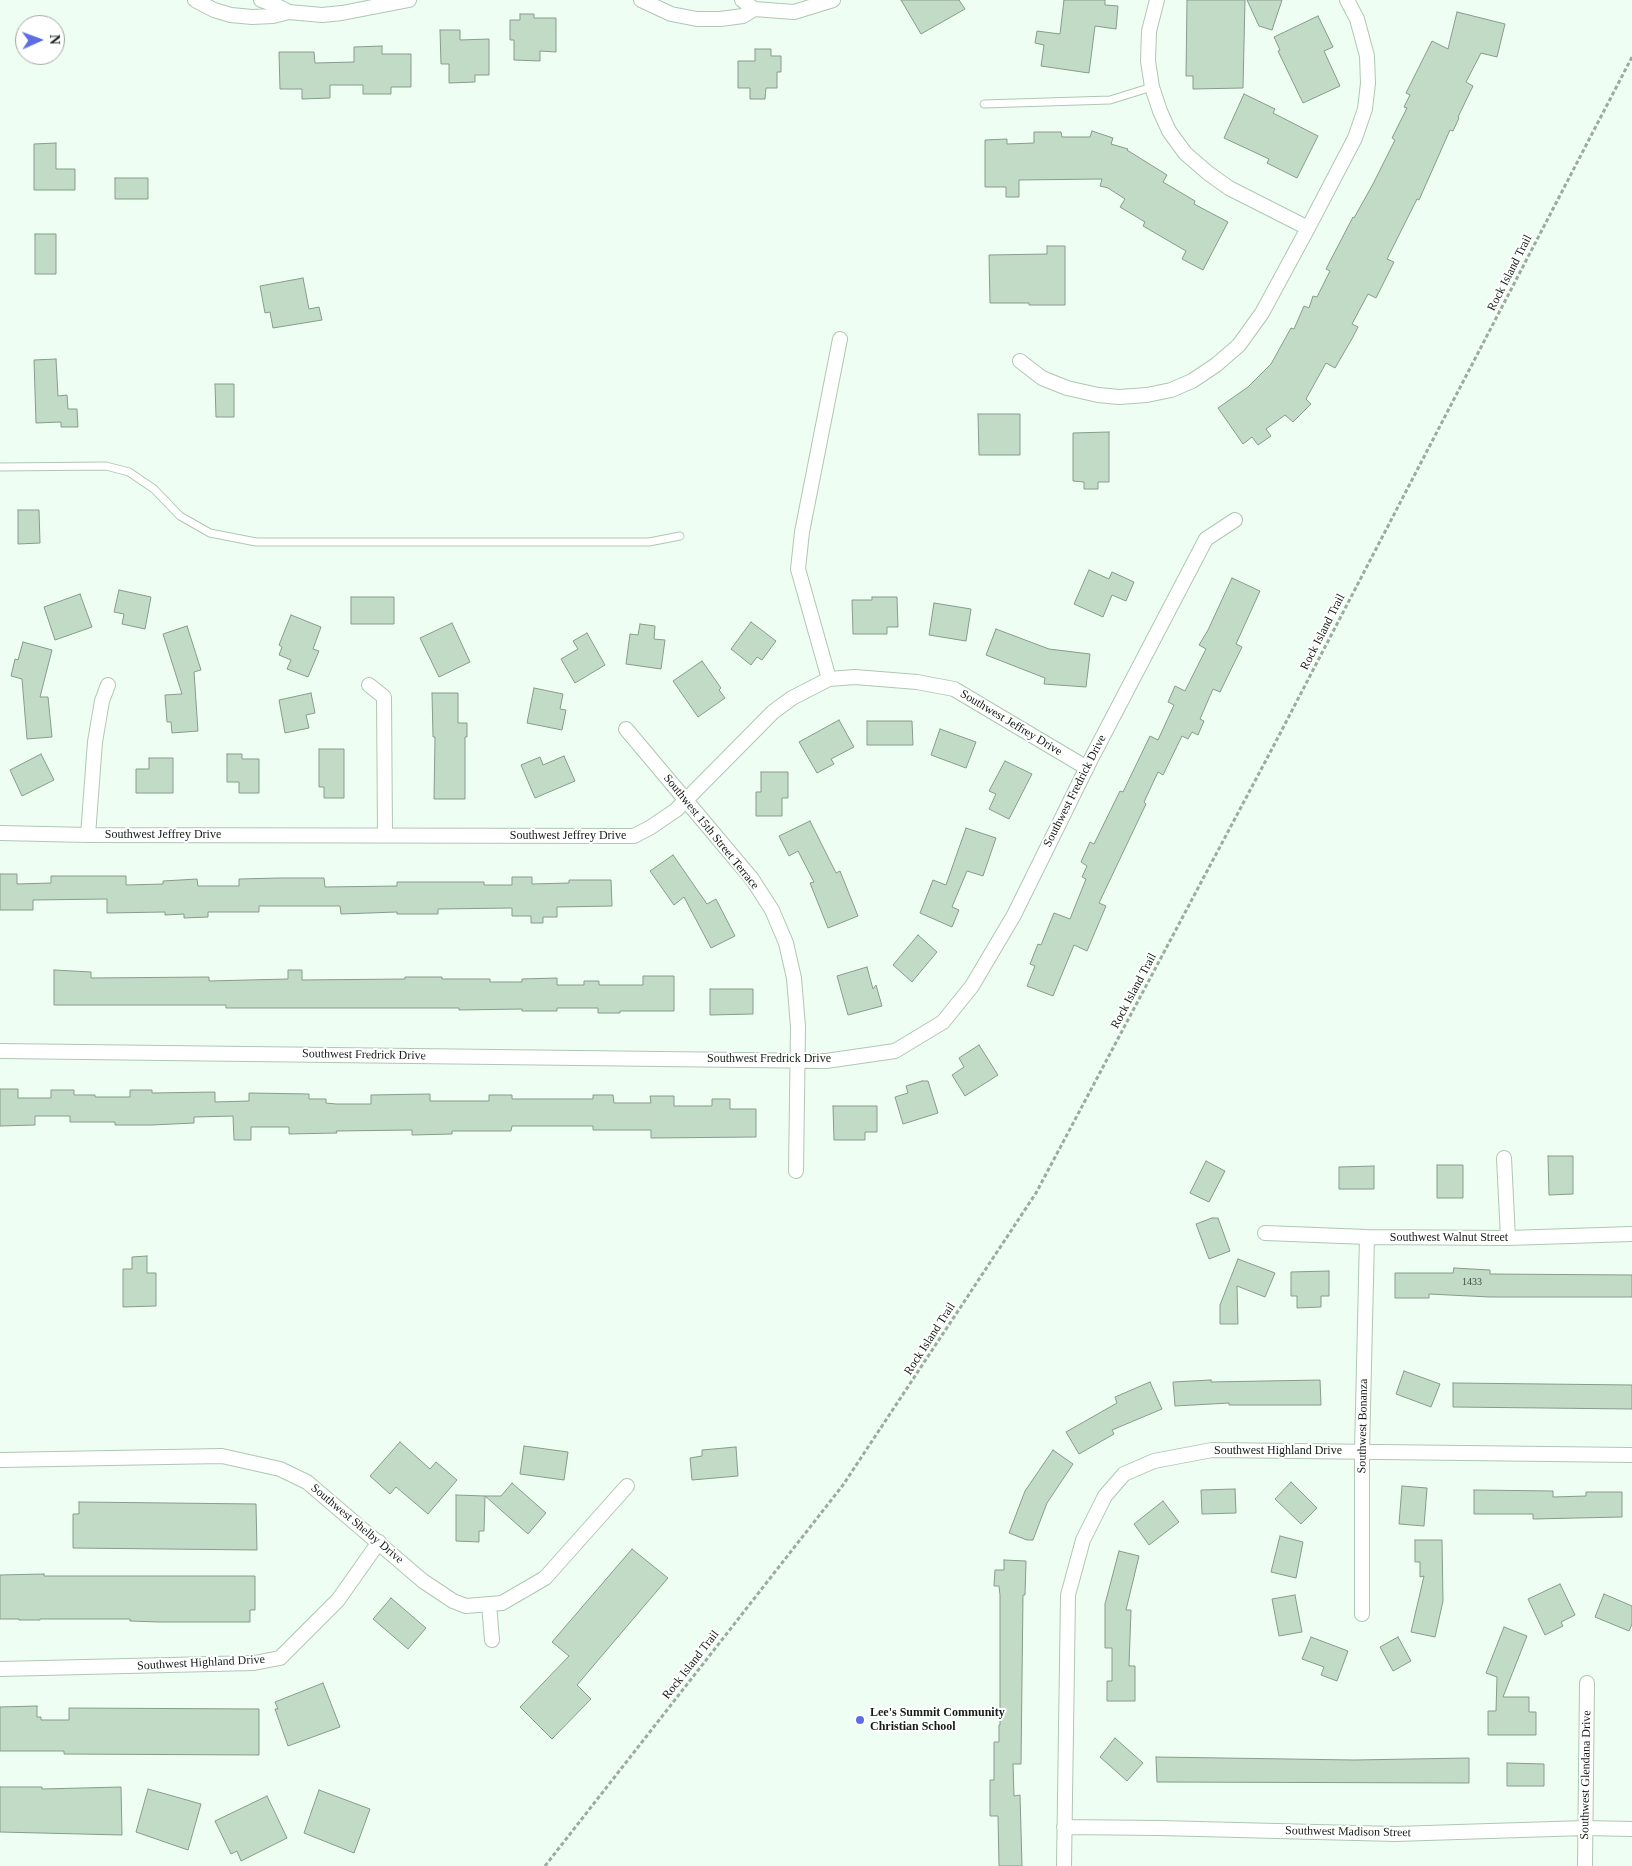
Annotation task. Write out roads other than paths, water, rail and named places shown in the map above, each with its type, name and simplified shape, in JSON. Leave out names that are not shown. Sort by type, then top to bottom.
[{"type":"street","points":[[198,0],[214,10],[231,15],[252,17],[273,16],[289,12],[322,15],[342,13],[409,0]]},
{"type":"street","points":[[261,0],[275,4],[289,12]]},
{"type":"street","points":[[641,0],[671,14],[697,19],[720,20],[743,16],[754,9]]},
{"type":"street","points":[[742,0],[754,9],[794,12],[833,0]]},
{"type":"street","points":[[1157,0],[1149,31],[1148,61],[1152,86],[1160,111],[1170,131],[1185,153],[1196,164],[1229,188],[1308,228]]},
{"type":"street","points":[[1020,362],[1042,378],[1067,388],[1098,395],[1119,397],[1147,395],[1171,390],[1192,381],[1216,365],[1239,345],[1262,313],[1308,228],[1355,138],[1365,108],[1368,82],[1367,56],[1357,19],[1347,0]]},
{"type":"street","points":[[829,679],[798,569],[802,532],[840,339]]},
{"type":"street","name":"Southwest Fredrick Drive","points":[[0,1051],[826,1061],[895,1051],[943,1022],[972,986],[1014,915],[1087,768],[1206,540],[1235,520]]},
{"type":"street","name":"Southwest Jeffrey Drive","points":[[0,833],[88,835],[634,836],[676,810],[773,712],[792,698],[829,679],[855,677],[908,681],[954,689],[1087,768]]},
{"type":"street","points":[[88,835],[95,742],[102,700],[108,685]]},
{"type":"street","points":[[369,686],[384,697],[385,835]]},
{"type":"street","name":"Southwest 15th Street Terrace","points":[[626,729],[752,879],[772,910],[782,935],[794,978],[798,1027],[796,1171]]},
{"type":"street","points":[[1504,1158],[1508,1238]]},
{"type":"street","name":"Southwest Walnut Street","points":[[1265,1233],[1368,1237],[1508,1238],[1632,1234]]},
{"type":"street","name":"Southwest Bonanza","points":[[1362,1614],[1362,1452],[1368,1237]]},
{"type":"street","name":"Southwest Highland Drive","points":[[1064,1866],[1068,1595],[1083,1540],[1105,1496],[1124,1474],[1154,1461],[1212,1450],[1632,1455]]},
{"type":"street","name":"Southwest Shelby Drive","points":[[0,1460],[222,1456],[280,1469],[307,1482],[423,1581],[453,1601],[466,1606],[502,1603],[545,1578],[627,1486]]},
{"type":"street","name":"Southwest Highland Drive","points":[[0,1669],[254,1663],[280,1658],[338,1600],[379,1542]]},
{"type":"street","points":[[489,1604],[492,1640]]},
{"type":"street","name":"Southwest Glendana Drive","points":[[1585,1866],[1587,1683]]},
{"type":"street","name":"Southwest Madison Street","points":[[1064,1828],[1159,1828],[1395,1834],[1585,1828],[1632,1829]]},
{"type":"lane","points":[[984,104],[1110,100],[1152,86]]},
{"type":"lane","points":[[0,467],[106,466],[129,472],[154,488],[180,516],[210,533],[256,542],[649,542],[680,536]]},
{"type":"place","name":"Lee's Summit Community Christian School","points":[[860,1720]]}]
